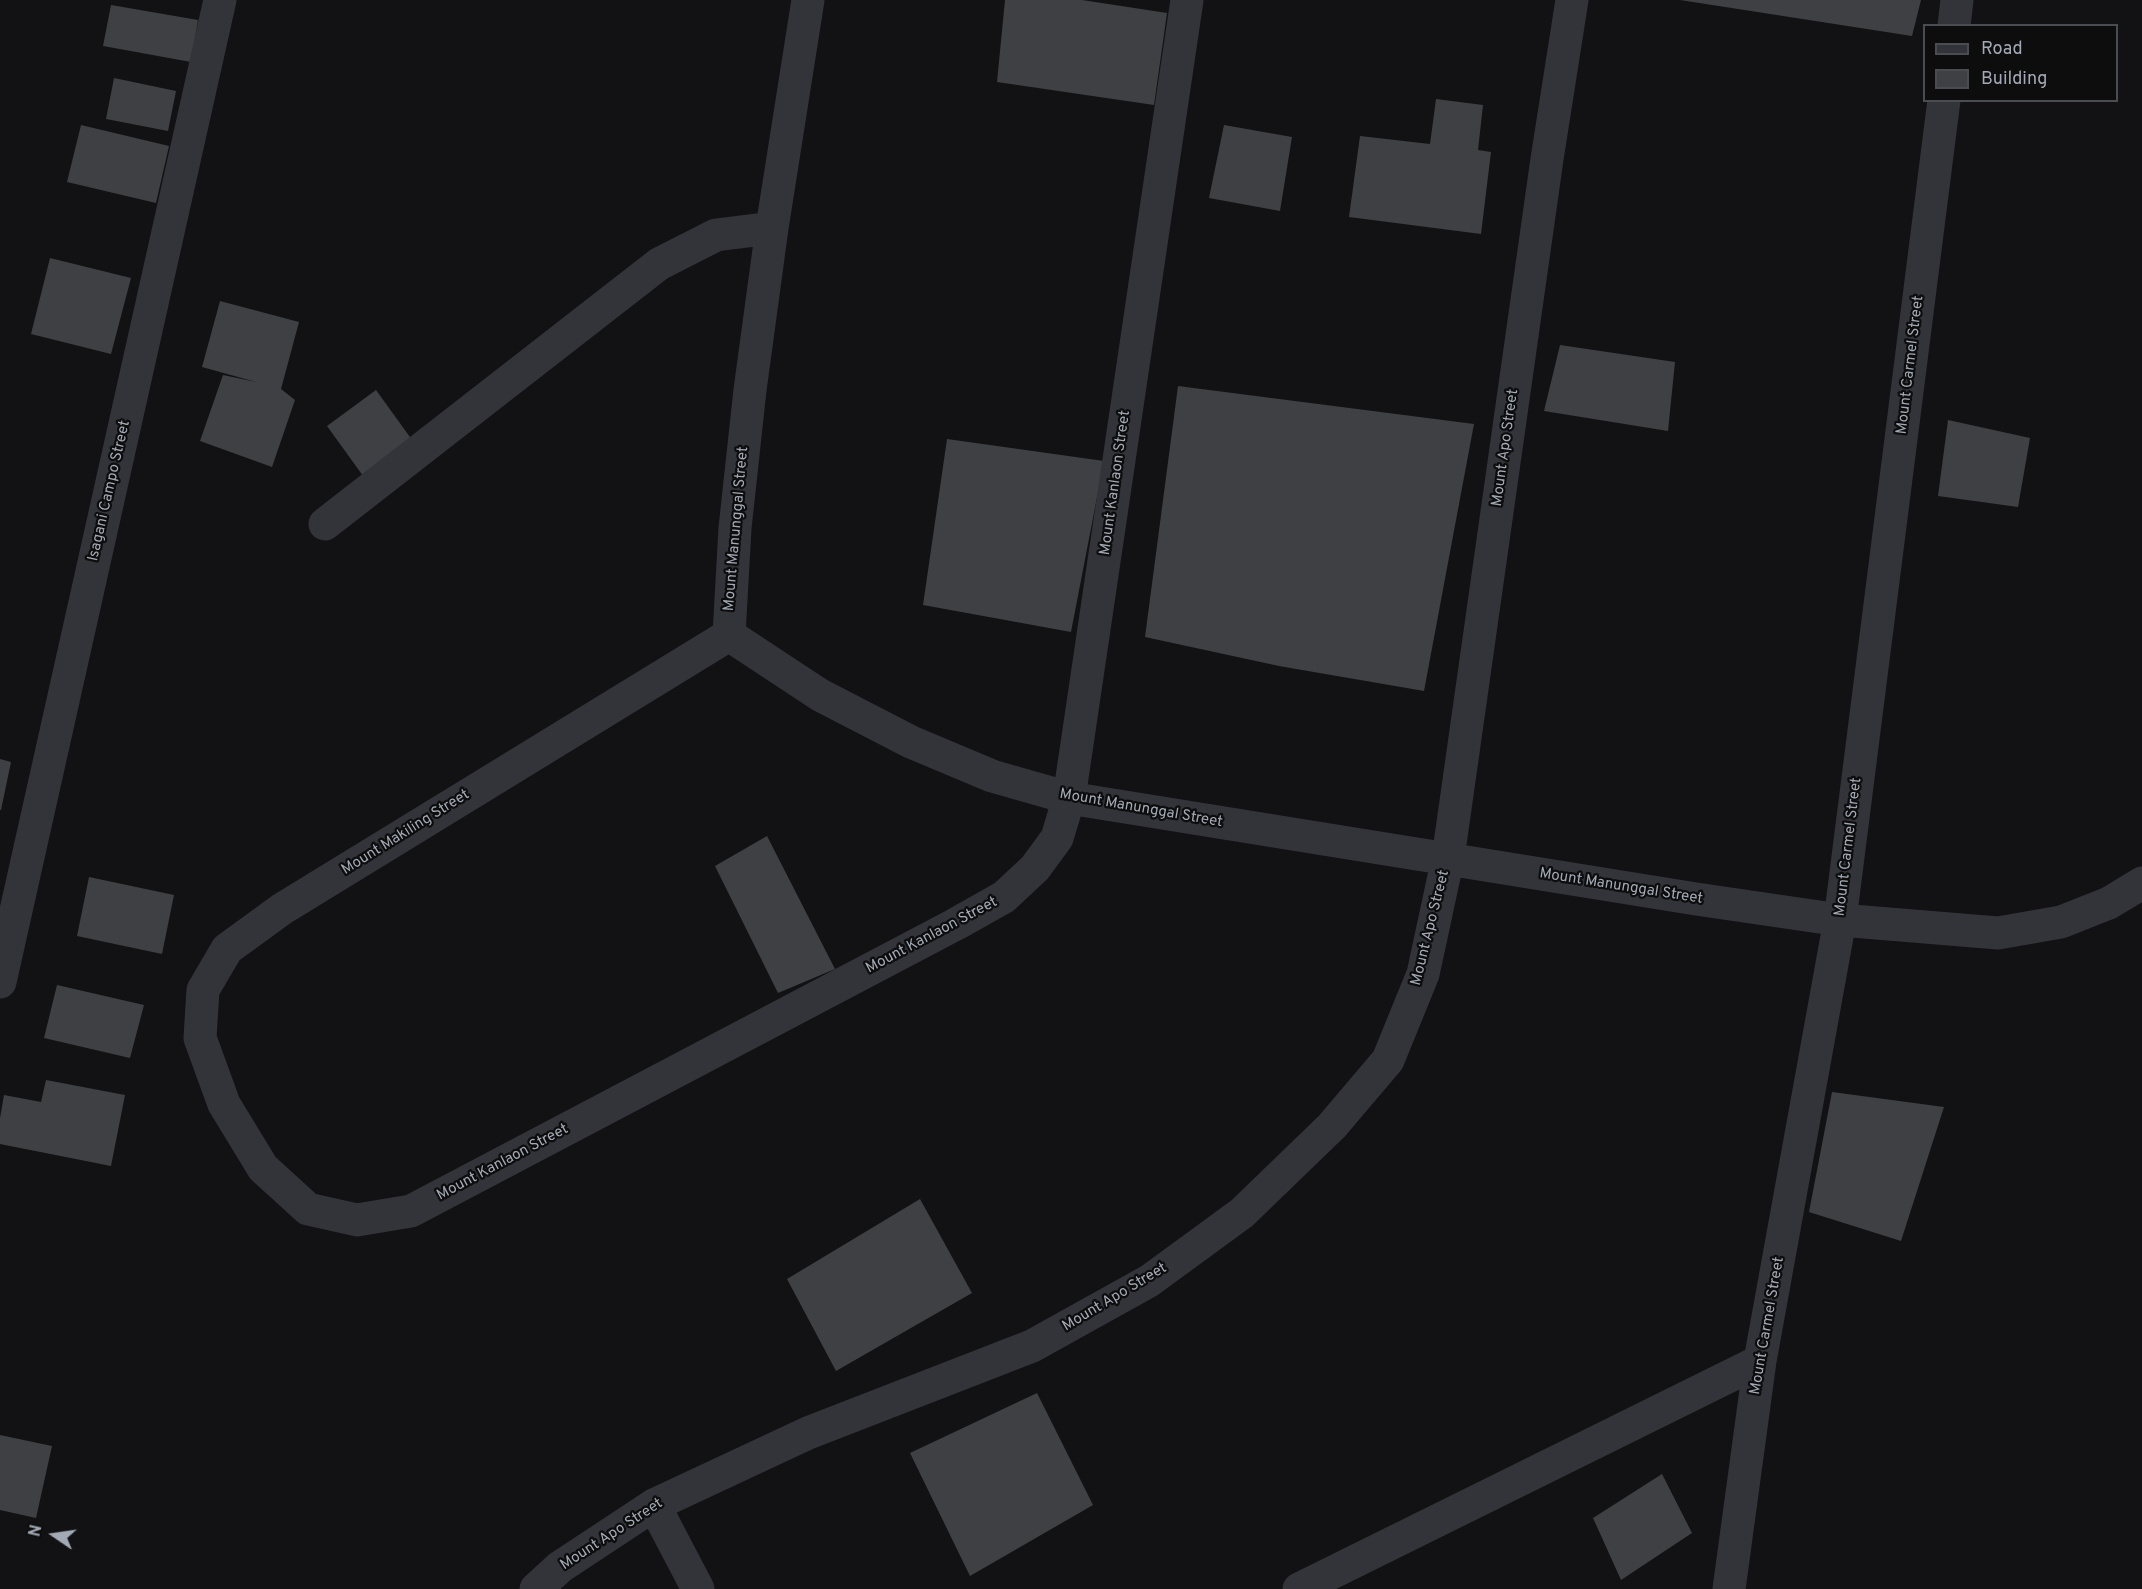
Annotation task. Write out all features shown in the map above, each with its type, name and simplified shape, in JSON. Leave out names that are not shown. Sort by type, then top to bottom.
[{"type":"street","name":"Isagani Campo Street","points":[[0,979],[220,0]]},
{"type":"street","name":"Mount Manunggal Street","points":[[808,0],[772,228],[736,516],[729,635],[819,695],[911,742],[992,776],[1069,798],[1840,920],[1998,933],[2061,922],[2109,903],[2142,883]]},
{"type":"street","name":"Mount Kanlaon Street","points":[[224,1104],[263,1168],[308,1209],[357,1220],[411,1211],[1004,897],[1035,868],[1057,838],[1069,798],[1187,0]]},
{"type":"street","name":"Mount Apo Street","points":[[536,1589],[560,1567],[654,1505],[808,1433],[1032,1346],[1149,1281],[1242,1213],[1332,1126],[1389,1060],[1423,974],[1448,858],[1547,159],[1572,0]]},
{"type":"street","points":[[1954,24],[1957,0]]},
{"type":"street","name":"Mount Carmel Street","points":[[1729,1589],[1760,1361],[1840,920],[1944,102]]},
{"type":"street","points":[[325,524],[659,264],[716,235],[772,228]]},
{"type":"street","name":"Mount Makiling Street","points":[[224,1104],[200,1038],[203,990],[227,950],[282,909],[729,635]]},
{"type":"street","points":[[1299,1589],[1760,1361]]},
{"type":"street","points":[[654,1505],[698,1589]]},
{"type":"building","points":[[1005,0],[1082,0],[1167,13],[1154,105],[997,82]]},
{"type":"building","points":[[1680,0],[1921,0],[1912,36]]},
{"type":"building","points":[[111,5],[198,20],[191,62],[103,46]]},
{"type":"building","points":[[114,78],[176,91],[168,131],[106,119]]},
{"type":"building","points":[[1436,99],[1483,105],[1478,150],[1491,152],[1481,234],[1349,217],[1360,136],[1430,144]]},
{"type":"building","points":[[81,125],[169,146],[156,203],[67,182]]},
{"type":"building","points":[[1224,125],[1292,137],[1280,211],[1209,198]]},
{"type":"building","points":[[50,258],[131,278],[111,354],[31,334]]},
{"type":"building","points":[[220,301],[299,322],[281,389],[295,400],[272,467],[200,441],[223,375],[256,382],[202,367]]},
{"type":"building","points":[[1560,345],[1675,362],[1668,431],[1544,411]]},
{"type":"building","points":[[1178,386],[1474,424],[1424,691],[1279,666],[1145,637]]},
{"type":"building","points":[[376,390],[415,444],[366,480],[327,426]]},
{"type":"building","points":[[1948,420],[2030,438],[2018,507],[1938,496]]},
{"type":"building","points":[[947,439],[1104,461],[1071,632],[923,605]]},
{"type":"building","points":[[0,759],[11,762],[1,810],[0,810]]},
{"type":"building","points":[[767,836],[835,969],[778,993],[715,866]]},
{"type":"building","points":[[89,877],[174,895],[162,954],[77,936]]},
{"type":"building","points":[[57,985],[144,1005],[130,1058],[44,1038]]},
{"type":"building","points":[[46,1080],[125,1095],[111,1166],[0,1144],[0,1118],[4,1095],[41,1102]]},
{"type":"building","points":[[1832,1092],[1944,1107],[1901,1241],[1809,1212]]},
{"type":"building","points":[[920,1199],[972,1293],[836,1371],[787,1279]]},
{"type":"building","points":[[1037,1393],[1093,1505],[970,1576],[910,1453]]},
{"type":"building","points":[[0,1435],[52,1446],[36,1518],[0,1510]]},
{"type":"building","points":[[1662,1474],[1692,1533],[1621,1580],[1593,1518]]}]
